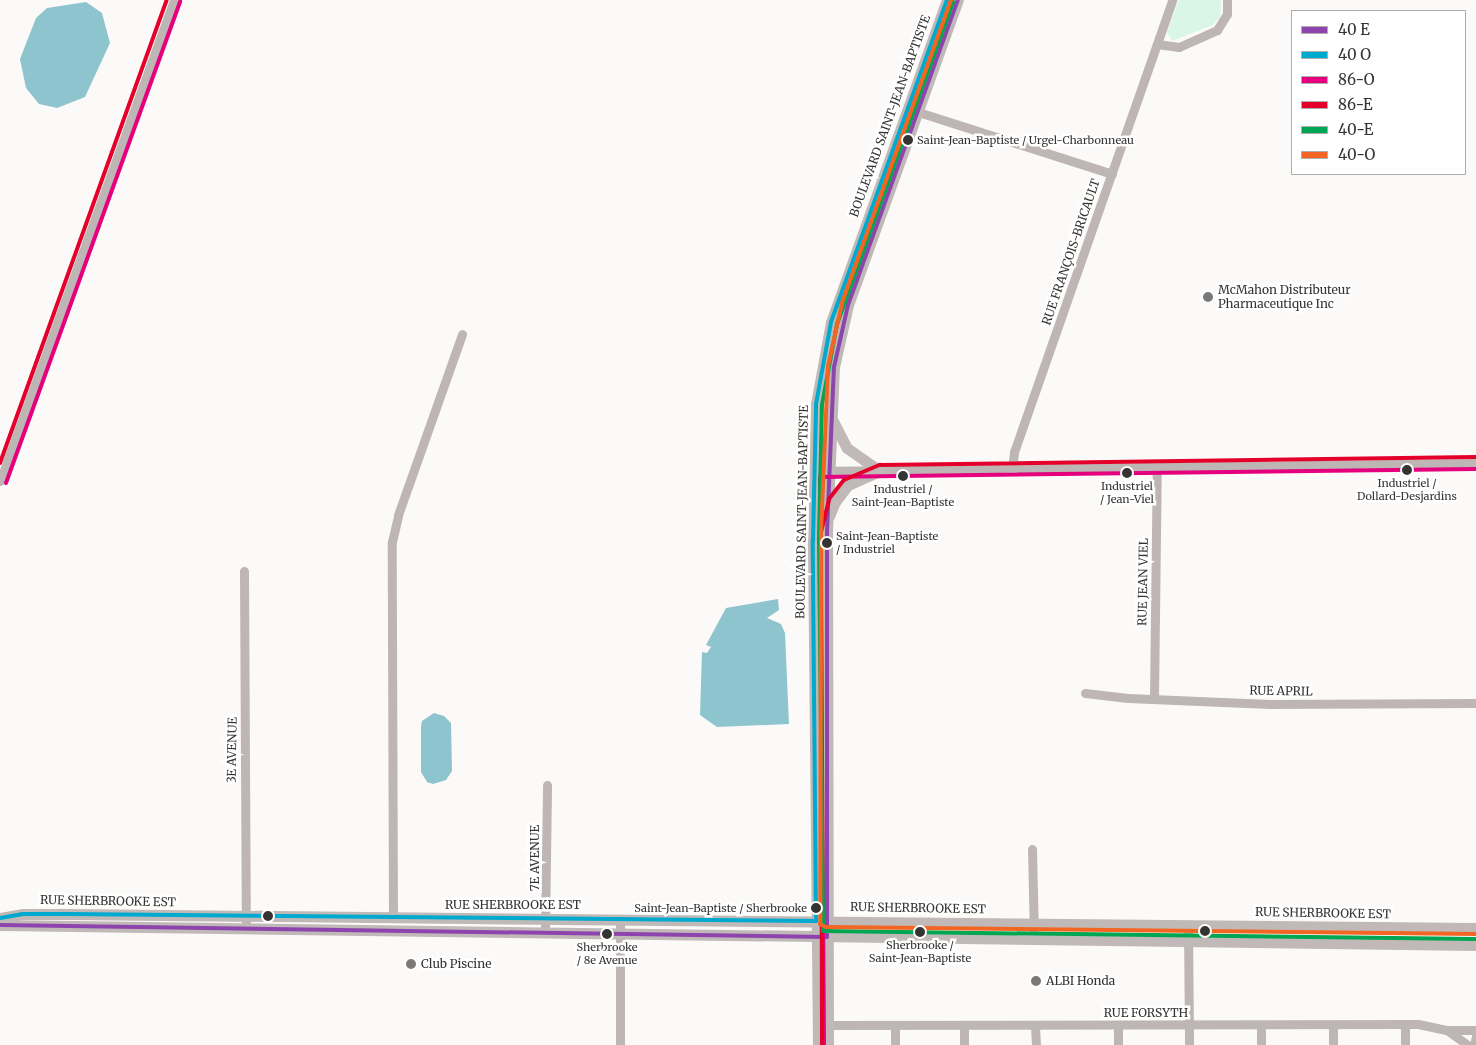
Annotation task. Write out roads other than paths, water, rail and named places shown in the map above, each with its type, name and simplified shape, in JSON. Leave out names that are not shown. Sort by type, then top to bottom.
[{"type":"main road","name":"BOULEVARD SAINT-JEAN-BAPTISTE","points":[[821,626],[834,367],[848,305],[913,110],[947,0]]},
{"type":"main road","name":"BOULEVARD SAINT-JEAN-BAPTISTE","points":[[828,1045],[823,1025],[821,921],[821,626],[814,471],[816,404],[830,322],[958,0]]},
{"type":"main road","points":[[831,407],[838,436],[847,448],[880,471]]},
{"type":"main road","points":[[826,532],[835,502],[848,485],[880,471]]},
{"type":"main road","name":"RUE SHERBROOKE EST","points":[[0,918],[57,914],[1476,928]]},
{"type":"main road","points":[[393,918],[393,932]]},
{"type":"main road","points":[[471,932],[472,919]]},
{"type":"main road","points":[[502,919],[504,932]]},
{"type":"main road","points":[[709,935],[710,920]]},
{"type":"main road","points":[[957,922],[957,937]]},
{"type":"main road","points":[[1093,938],[1094,924]]},
{"type":"main road","points":[[1139,924],[1139,940]]},
{"type":"main road","points":[[0,925],[393,932],[1093,938],[1188,942],[1476,945]]},
{"type":"main road","points":[[1372,927],[1372,944]]},
{"type":"main road","points":[[1434,928],[1434,944]]},
{"type":"main road","name":"BOULEVARD SAINT-JEAN-BAPTISTE","points":[[818,1045],[823,1025]]},
{"type":"street","points":[[0,481],[174,0]]},
{"type":"street","name":"RUE FRANÇOIS-BRICAULT","points":[[1012,469],[1014,452],[1172,0]]},
{"type":"street","points":[[1157,44],[1179,47],[1217,30],[1226,18],[1227,0]]},
{"type":"street","points":[[913,110],[1112,174]]},
{"type":"street","points":[[393,918],[392,542],[398,515],[462,334]]},
{"type":"street","points":[[814,471],[1476,462]]},
{"type":"street","name":"RUE JEAN VIEL","points":[[1154,698],[1157,466]]},
{"type":"street","name":"3E AVENUE","points":[[244,571],[246,930]]},
{"type":"street","name":"RUE APRIL","points":[[1085,692],[1154,698],[1270,704],[1476,703]]},
{"type":"street","name":"7E AVENUE","points":[[545,932],[547,785]]},
{"type":"street","points":[[1032,849],[1034,938]]},
{"type":"street","points":[[620,919],[620,1045]]},
{"type":"street","points":[[1188,925],[1189,1045]]},
{"type":"street","name":"RUE FORSYTH","points":[[823,1025],[1332,1026],[1426,1024],[1447,1030],[1468,1045]]},
{"type":"street","points":[[1118,1025],[1118,1045]]},
{"type":"street","points":[[1405,1025],[1405,1045]]},
{"type":"street","points":[[895,1026],[895,1045]]},
{"type":"street","points":[[964,1026],[964,1045]]},
{"type":"street","points":[[1035,1026],[1036,1045]]},
{"type":"street","points":[[1260,1026],[1261,1045]]},
{"type":"street","points":[[1332,1026],[1333,1045]]},
{"type":"street","points":[[1447,1030],[1476,1030]]},
{"type":"street","points":[[1474,1045],[1476,1036]]},
{"type":"water","points":[[86,2],[102,13],[110,43],[85,97],[57,108],[39,104],[26,88],[20,59],[36,18],[47,8]]},
{"type":"water","points":[[778,599],[779,610],[767,618],[781,624],[785,633],[789,724],[717,727],[700,715],[702,652],[707,653],[711,647],[706,645],[726,608]]},
{"type":"water","points":[[434,713],[444,716],[451,723],[452,771],[446,780],[433,784],[427,782],[421,772],[421,727],[422,721]]},
{"type":"place","name":"Saint-Jean-Baptiste / Urgel-Charbonneau","points":[[908,140]]},
{"type":"place","name":"McMahon Distributeur Pharmaceutique Inc","points":[[1208,297]]},
{"type":"place","name":"Industriel / Dollard-Desjardins","points":[[1407,470]]},
{"type":"place","name":"Industriel / Jean-Viel","points":[[1127,473]]},
{"type":"place","name":"Industriel / Saint-Jean-Baptiste","points":[[903,476]]},
{"type":"place","name":"Saint-Jean-Baptiste / Industriel","points":[[827,543]]},
{"type":"place","name":"Saint-Jean-Baptiste / Sherbrooke","points":[[816,908]]},
{"type":"place","name":"Sherbrooke / Saint-Jean-Baptiste","points":[[920,932]]},
{"type":"place","name":"Sherbrooke / 8e Avenue","points":[[607,934]]},
{"type":"place","name":"Club Piscine","points":[[411,964]]},
{"type":"place","name":"ALBI Honda","points":[[1036,981]]}]
